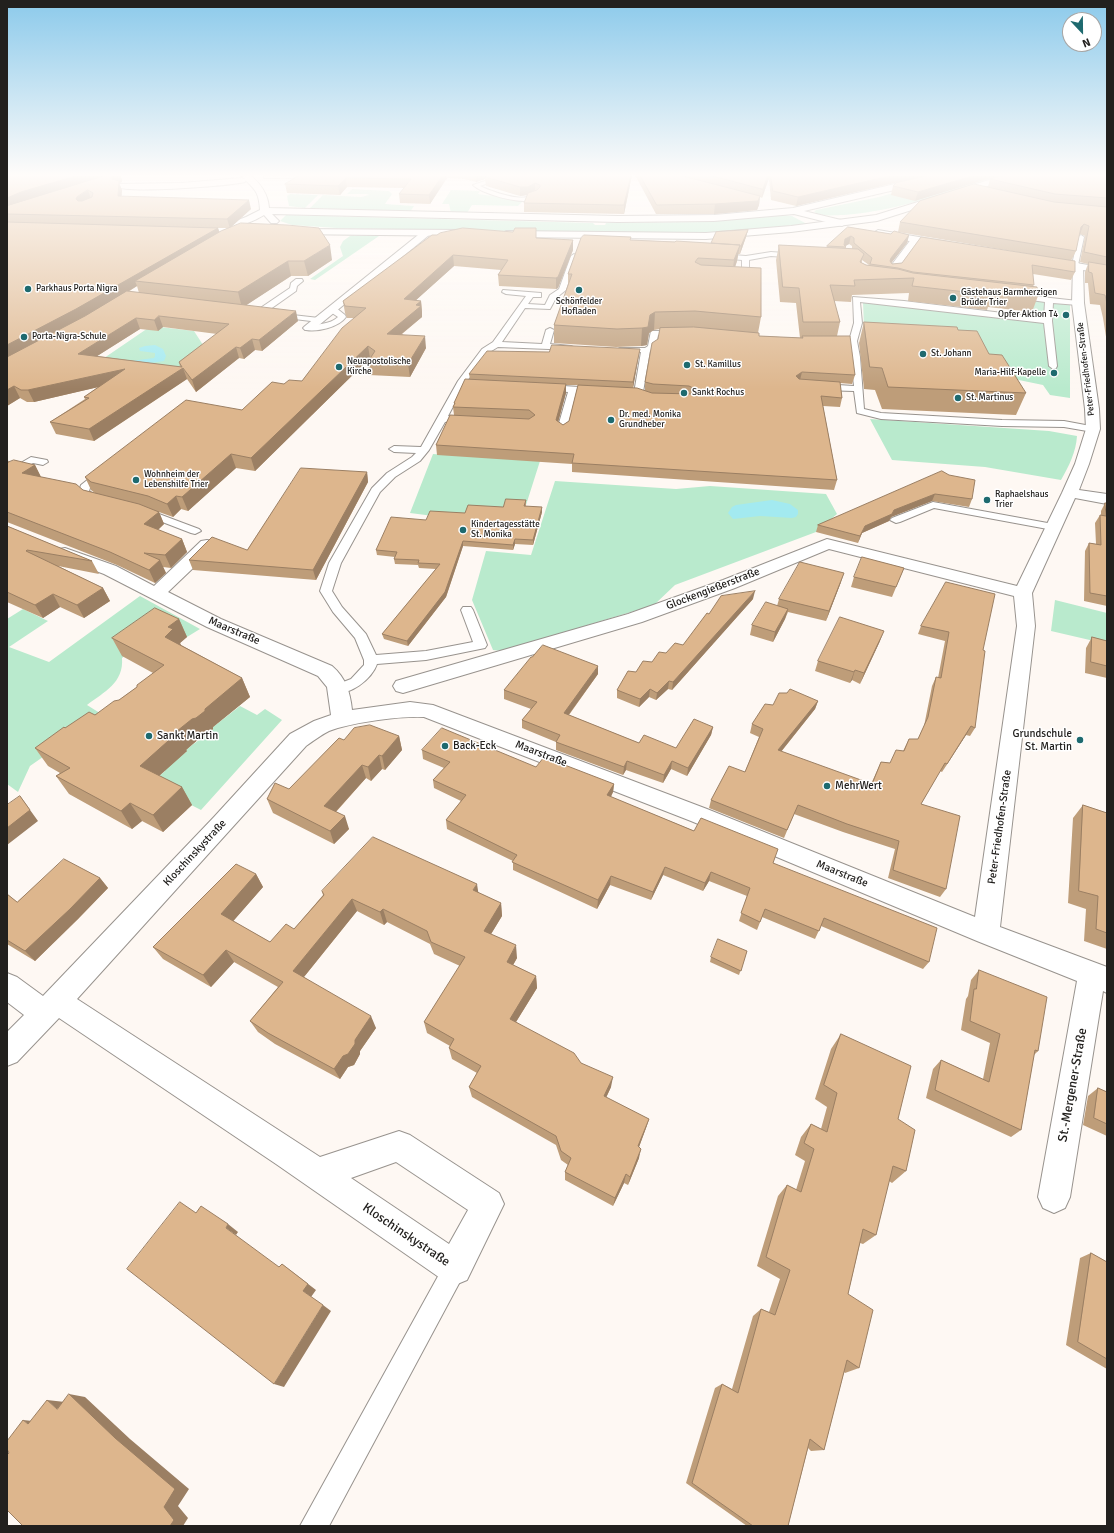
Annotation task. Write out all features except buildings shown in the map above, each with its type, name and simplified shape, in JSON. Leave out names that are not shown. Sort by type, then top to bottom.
[{"type":"street","points":[[309,328],[409,247]]},
{"type":"street","points":[[894,269],[910,247]]},
{"type":"street","points":[[1037,259],[1107,271]]},
{"type":"street","name":"Peter-Friedhofen-Straße","points":[[986,933],[1026,626],[1023,593],[1070,493],[1082,464],[1099,411],[1078,303],[1076,266]]},
{"type":"street","points":[[1070,493],[1107,499]]},
{"type":"street","name":"Glockengießerstraße","points":[[403,686],[484,653],[635,618],[729,584],[827,544],[880,556],[1023,593]]},
{"type":"street","points":[[156,594],[207,545]]},
{"type":"street","name":"Maarstraße","points":[[49,546],[110,570],[214,623],[325,671],[334,680],[338,689],[342,719],[410,709],[426,710],[699,815],[986,933],[1099,977]]},
{"type":"street","name":"Kloschinskystraße","points":[[7,1052],[51,1008],[298,740],[321,726],[342,719]]},
{"type":"street","name":"St.-Mergener-Straße","points":[[1054,1197],[1099,977]]},
{"type":"street","points":[[7,986],[51,1008]]},
{"type":"street","name":"Kloschinskystraße","points":[[51,1008],[235,1117],[316,1174],[455,1268],[488,1204],[399,1146],[316,1174]]},
{"type":"lane","points":[[1076,266],[1078,247]]},
{"type":"lane","points":[[523,306],[546,307],[553,297],[562,290],[576,252]]},
{"type":"lane","points":[[709,255],[746,258],[771,254],[802,256]]},
{"type":"lane","points":[[729,279],[745,280],[746,258]]},
{"type":"lane","points":[[291,280],[299,281],[294,285],[293,289],[256,312],[319,320]]},
{"type":"lane","points":[[506,292],[553,297]]},
{"type":"lane","points":[[338,689],[356,682],[370,666],[371,660],[370,653],[361,637],[337,609],[326,591],[335,563],[376,490],[391,475],[416,459],[424,450],[461,383],[485,351],[496,344],[531,295]]},
{"type":"lane","points":[[1010,296],[1078,303]]},
{"type":"lane","points":[[1048,321],[999,317],[896,302],[856,299],[858,323],[850,341],[860,411],[881,416],[1002,423],[1064,424],[1093,429]]},
{"type":"lane","points":[[1049,300],[1048,321],[1054,366]]},
{"type":"lane","points":[[309,328],[339,322],[342,317],[332,309]]},
{"type":"lane","points":[[545,346],[550,330]]},
{"type":"lane","points":[[615,350],[646,350],[652,347],[654,333],[686,332]]},
{"type":"lane","points":[[496,344],[576,348]]},
{"type":"lane","points":[[646,350],[635,393],[651,398],[666,399]]},
{"type":"lane","points":[[461,383],[490,385]]},
{"type":"lane","points":[[814,386],[858,389]]},
{"type":"lane","points":[[535,387],[609,392]]},
{"type":"lane","points":[[562,430],[573,390]]},
{"type":"lane","points":[[442,419],[458,420]]},
{"type":"lane","points":[[394,449],[424,450]]},
{"type":"lane","points":[[7,475],[31,460],[43,462]]},
{"type":"lane","points":[[111,467],[85,487],[84,491],[93,499],[114,504]]},
{"type":"lane","points":[[896,520],[933,505],[1053,527]]},
{"type":"lane","points":[[135,509],[195,530]]},
{"type":"lane","points":[[371,660],[400,659],[448,653],[484,653],[467,610]]},
{"type":"lane","points":[[314,1526],[455,1268]]},
{"type":"green space","points":[[340,247],[364,247],[315,280],[310,279],[343,256]]},
{"type":"green space","points":[[1032,300],[1070,303],[1070,398],[1050,395],[1043,385],[980,372],[864,326],[863,303],[909,305],[994,318],[1035,322]]},
{"type":"green space","points":[[151,326],[194,331],[205,348],[187,370],[88,369]]},
{"type":"green space","points":[[870,419],[1049,431],[1077,436],[1072,459],[1061,480],[985,467],[892,460]]},
{"type":"green space","points":[[433,454],[540,461],[526,505],[503,514],[465,520],[410,513]]},
{"type":"green space","points":[[555,481],[676,489],[710,486],[826,494],[837,514],[816,532],[675,585],[654,605],[502,651],[493,650],[472,600],[486,551],[531,555]]},
{"type":"green space","points":[[140,596],[200,629],[187,637],[164,626],[122,658],[120,674],[112,686],[87,705],[103,715],[30,766],[18,792],[7,784],[7,619],[23,609],[48,621],[9,647],[49,662]]},
{"type":"green space","points":[[1055,600],[1107,613],[1107,644],[1051,631]]},
{"type":"green space","points":[[240,706],[257,715],[265,709],[282,720],[201,810],[150,784],[165,771],[162,769],[186,752],[186,750],[210,732],[213,727]]},
{"type":"water","points":[[155,345],[163,349],[166,356],[164,361],[144,364],[123,362],[154,358],[155,353],[140,351],[139,348]]},
{"type":"water","points":[[772,500],[790,504],[798,510],[798,514],[796,517],[792,518],[760,516],[733,519],[728,513],[732,507],[736,505]]},
{"type":"place","name":"Parkhaus Porta Nigra","points":[[28,289]]},
{"type":"place","name":"Schönfelder Hofladen","points":[[579,290]]},
{"type":"place","name":"Gästehaus Barmherzigen Brüder Trier","points":[[953,298]]},
{"type":"place","name":"Opfer Aktion T4","points":[[1066,315]]},
{"type":"place","name":"Porta-Nigra-Schule","points":[[24,337]]},
{"type":"place","name":"St. Johann","points":[[923,354]]},
{"type":"place","name":"St. Kamillus","points":[[687,365]]},
{"type":"place","name":"Neuapostolische Kirche","points":[[339,367]]},
{"type":"place","name":"Maria-Hilf-Kapelle","points":[[1054,373]]},
{"type":"place","name":"Sankt Rochus","points":[[684,393]]},
{"type":"place","name":"St. Martinus","points":[[958,398]]},
{"type":"place","name":"Dr. med. Monika Grundheber","points":[[611,420]]},
{"type":"place","name":"Wohnheim der Lebenshilfe Trier","points":[[136,480]]},
{"type":"place","name":"Raphaelshaus Trier","points":[[987,500]]},
{"type":"place","name":"Kindertagesstätte St. Monika","points":[[463,530]]},
{"type":"place","name":"Sankt Martin","points":[[149,736]]},
{"type":"place","name":"Grundschule St. Martin","points":[[1080,740]]},
{"type":"place","name":"Back-Eck","points":[[445,746]]},
{"type":"place","name":"MehrWert","points":[[827,786]]}]
